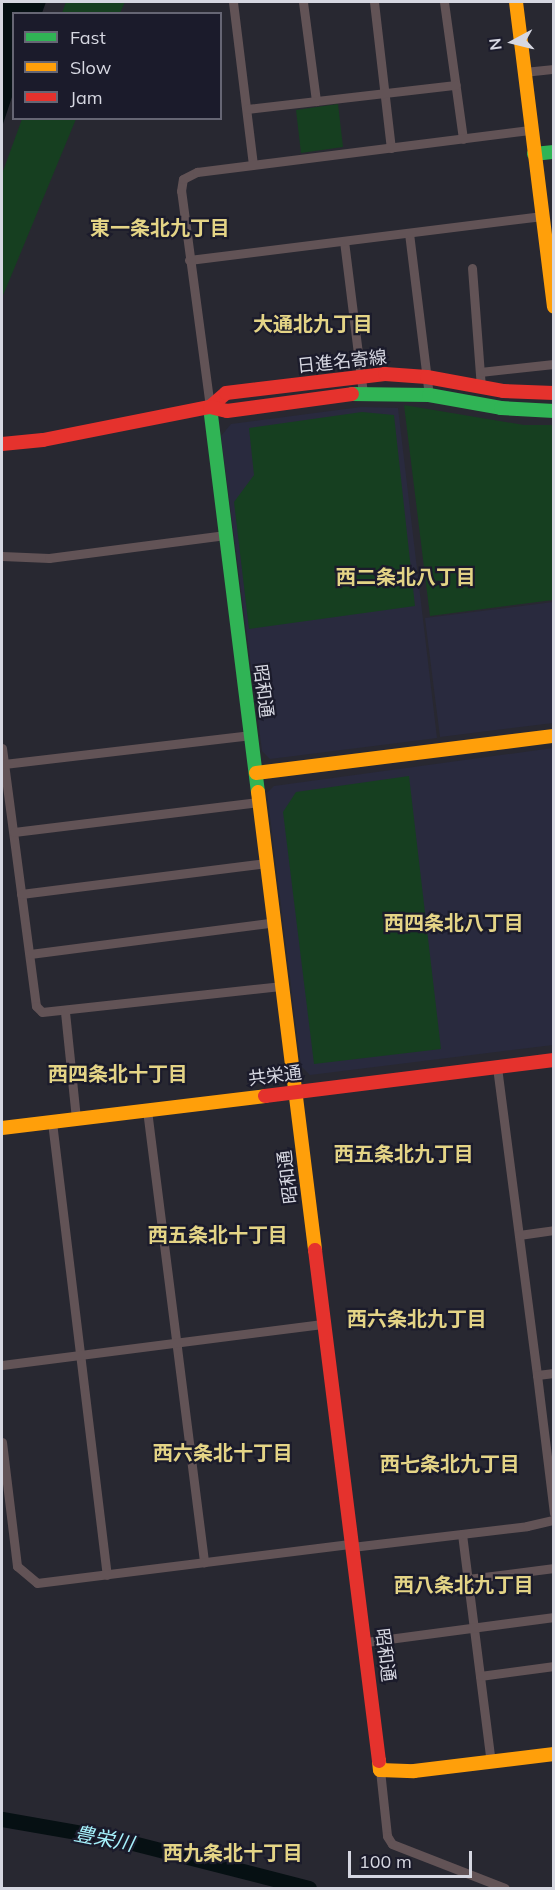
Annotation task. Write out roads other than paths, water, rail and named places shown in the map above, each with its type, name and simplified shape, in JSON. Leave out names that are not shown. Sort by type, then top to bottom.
[{"type":"street","points":[[233,2],[253,164]]},
{"type":"street","points":[[303,2],[316,101]]},
{"type":"street","points":[[374,2],[391,148]]},
{"type":"street","points":[[444,2],[463,139]]},
{"type":"street","points":[[516,2],[542,216],[549,231],[554,306]]},
{"type":"street","points":[[524,72],[554,69]]},
{"type":"street","points":[[247,109],[456,85]]},
{"type":"street","points":[[210,407],[189,260],[181,191],[183,179],[197,172],[253,164],[531,130]]},
{"type":"street","points":[[534,154],[554,152]]},
{"type":"street","points":[[189,260],[542,216]]},
{"type":"street","points":[[409,233],[429,395]]},
{"type":"street","points":[[344,241],[363,393]]},
{"type":"street","points":[[472,268],[481,387]]},
{"type":"street","points":[[480,372],[554,364]]},
{"type":"street","name":"日進名寄線","points":[[210,407],[226,393],[362,377],[427,377],[481,387],[554,393]]},
{"type":"street","name":"日進名寄線","points":[[2,444],[43,440],[210,407],[227,411],[363,393],[429,395],[501,408],[554,411]]},
{"type":"street","name":"昭和通","points":[[210,407],[352,1546],[366,1642],[380,1770]]},
{"type":"street","points":[[2,556],[49,558],[226,535]]},
{"type":"street","points":[[4,764],[251,735]]},
{"type":"street","points":[[256,773],[554,736]]},
{"type":"street","points":[[2,748],[36,1006],[42,1012],[65,1012],[283,986]]},
{"type":"street","points":[[14,832],[259,802]]},
{"type":"street","points":[[21,894],[267,863]]},
{"type":"street","points":[[30,954],[275,922]]},
{"type":"street","points":[[65,1012],[76,1119]]},
{"type":"street","name":"共栄通","points":[[2,1128],[554,1060]]},
{"type":"street","points":[[497,1067],[551,1471],[554,1513]]},
{"type":"street","points":[[147,1110],[204,1562]]},
{"type":"street","points":[[52,1122],[107,1575]]},
{"type":"street","points":[[519,1235],[554,1230]]},
{"type":"street","points":[[2,1365],[324,1324]]},
{"type":"street","points":[[537,1375],[554,1373]]},
{"type":"street","points":[[543,1423],[554,1422]]},
{"type":"street","points":[[2,1442],[17,1566],[37,1583],[462,1534],[554,1520]]},
{"type":"street","points":[[462,1534],[491,1762]]},
{"type":"street","points":[[468,1579],[554,1568]]},
{"type":"street","points":[[366,1642],[554,1617]]},
{"type":"street","points":[[480,1676],[554,1666]]},
{"type":"street","points":[[505,1888],[392,1844],[387,1836],[380,1770],[414,1771],[554,1754]]},
{"type":"waterway","name":"豊栄川","points":[[2,1819],[117,1839],[309,1888]]},
{"type":"district","name":"東一条北九丁目","points":[[160,227]]},
{"type":"district","name":"大通北九丁目","points":[[313,323]]},
{"type":"district","name":"西二条北八丁目","points":[[406,576]]},
{"type":"district","name":"西四条北八丁目","points":[[454,922]]},
{"type":"district","name":"西四条北十丁目","points":[[118,1073]]},
{"type":"district","name":"西五条北九丁目","points":[[404,1153]]},
{"type":"district","name":"西五条北十丁目","points":[[218,1234]]},
{"type":"district","name":"西六条北九丁目","points":[[417,1318]]},
{"type":"district","name":"西六条北十丁目","points":[[223,1452]]},
{"type":"district","name":"西七条北九丁目","points":[[450,1463]]},
{"type":"district","name":"西八条北九丁目","points":[[464,1584]]},
{"type":"district","name":"西九条北十丁目","points":[[233,1852]]}]
